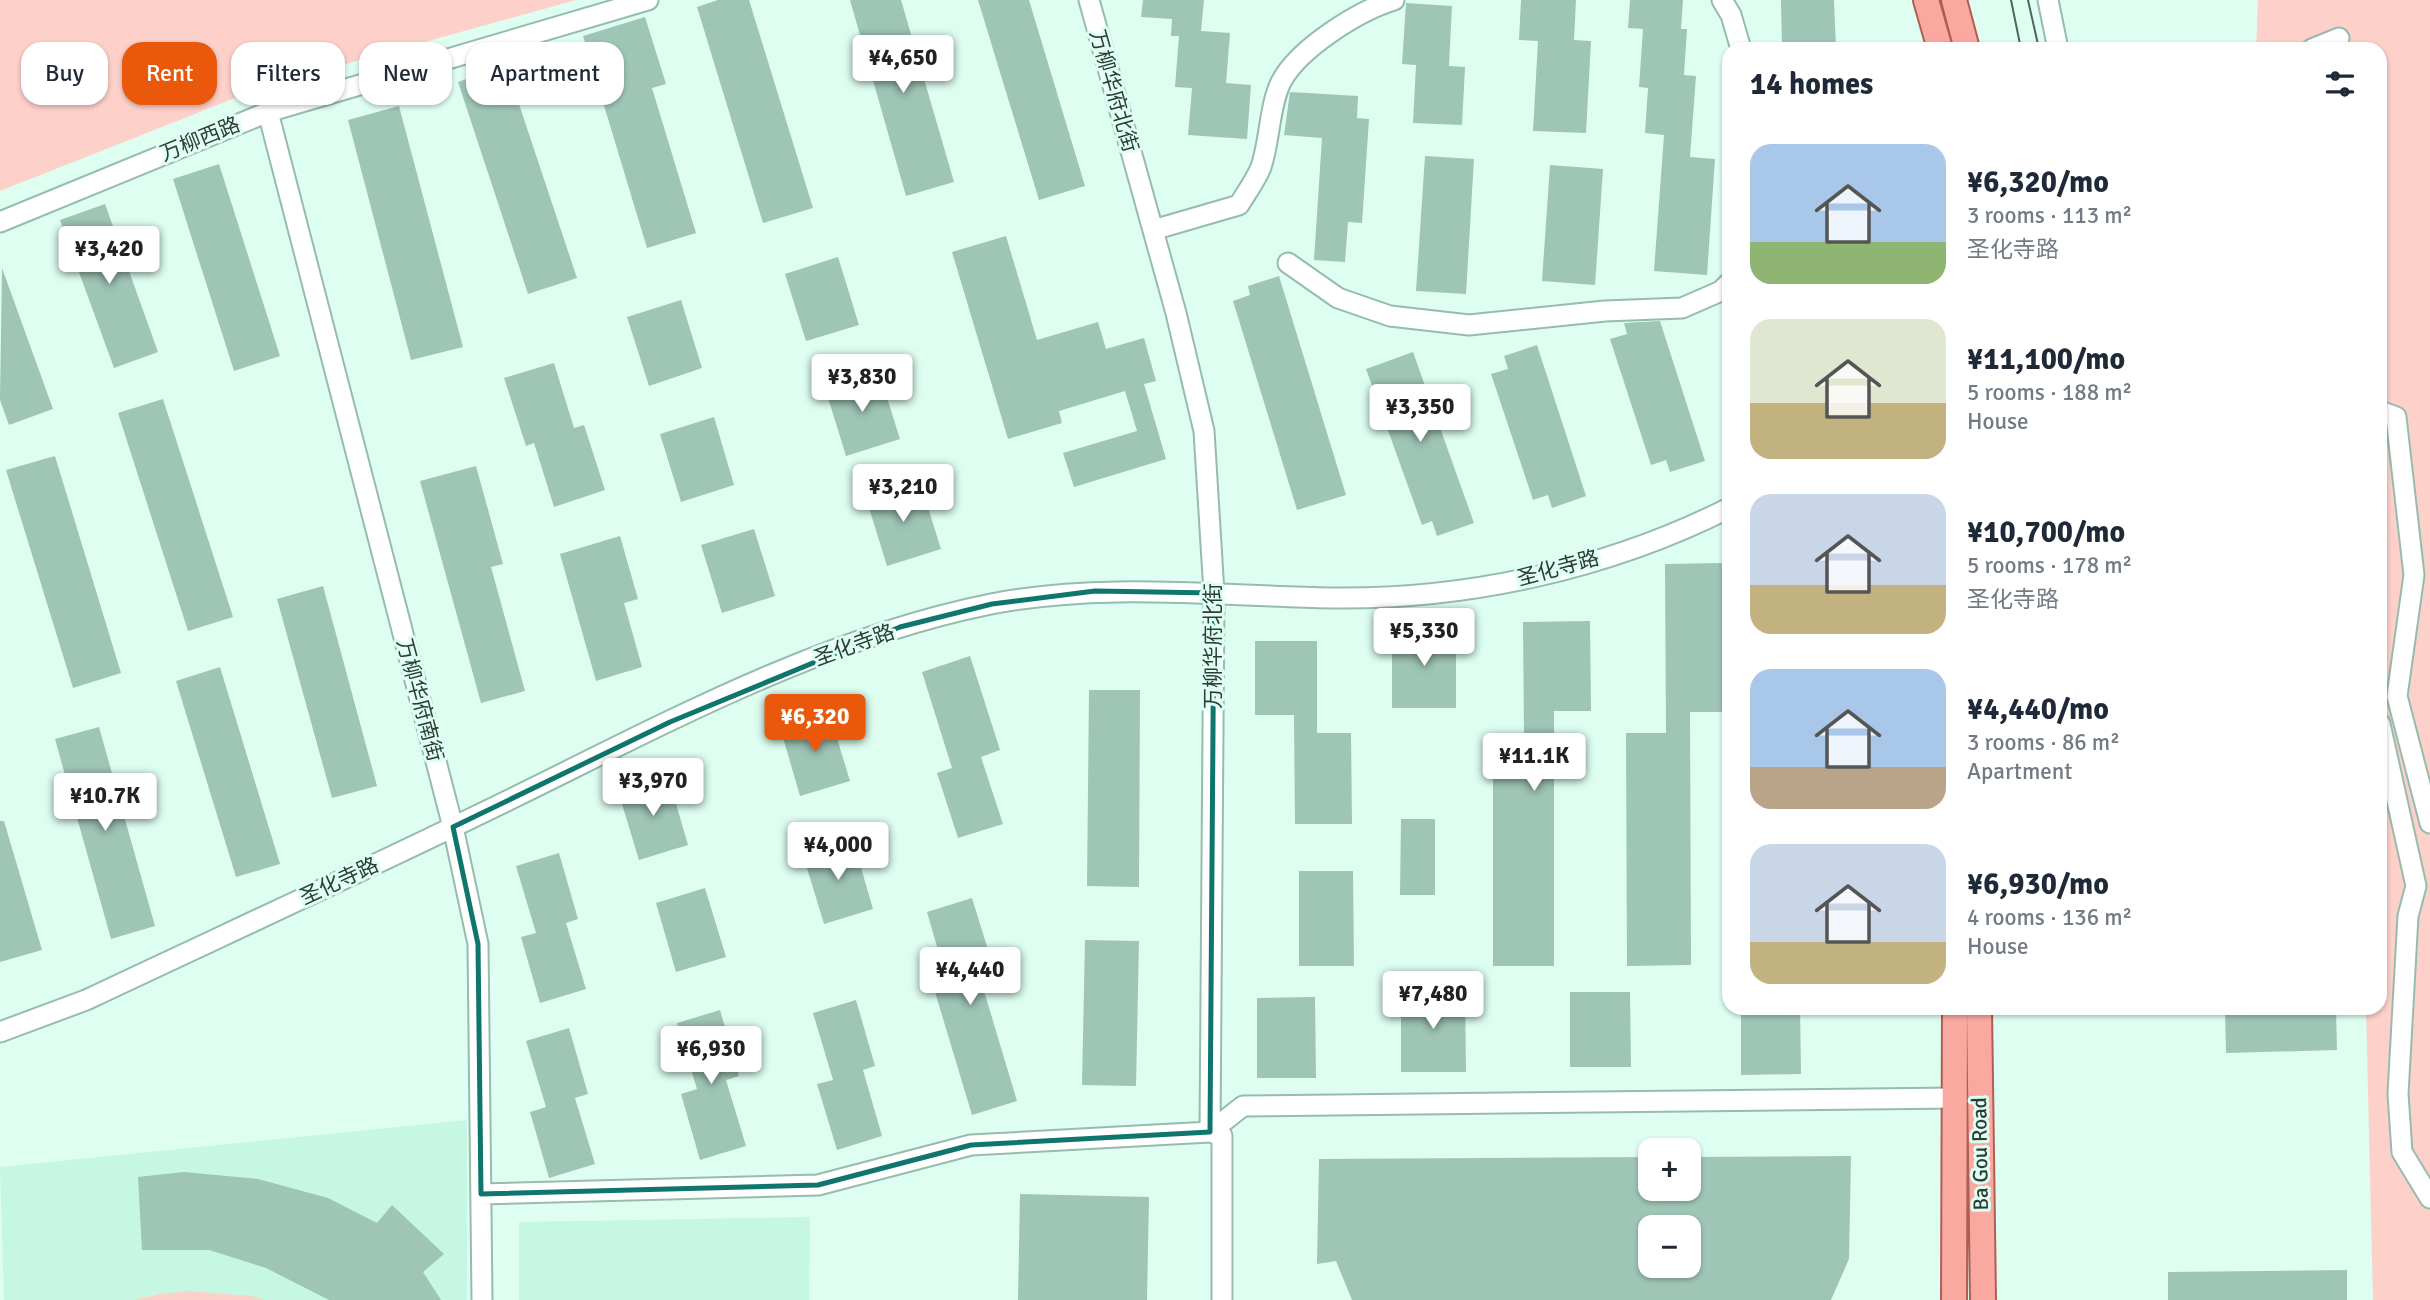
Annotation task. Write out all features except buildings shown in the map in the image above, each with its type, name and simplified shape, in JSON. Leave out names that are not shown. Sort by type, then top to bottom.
[{"type":"main road","points":[[1926,0],[1938,42]]},
{"type":"main road","points":[[1954,0],[1965,42]]},
{"type":"main road","name":"Ba Gou Road","points":[[1954,1300],[1955,1015]]},
{"type":"main road","name":"Ba Gou Road","points":[[1979,1015],[1983,1300]]},
{"type":"street","name":"万柳西路","points":[[0,222],[268,112],[648,0]]},
{"type":"street","name":"万柳华府北街","points":[[1089,0],[1153,230],[1204,431],[1214,593],[1210,1132],[1222,1136],[1222,1300]]},
{"type":"street","points":[[1153,230],[1239,205],[1260,169],[1281,83],[1300,59],[1327,35],[1380,4],[1394,0]]},
{"type":"street","points":[[1722,0],[1731,15],[1739,42]]},
{"type":"street","points":[[2048,0],[2057,42]]},
{"type":"street","points":[[2329,42],[2339,38]]},
{"type":"street","name":"万柳华府南街","points":[[268,112],[453,827],[478,944],[482,1300]]},
{"type":"street","points":[[1288,263],[1338,298],[1390,316],[1469,325],[1605,311],[1682,308],[1722,290]]},
{"type":"street","points":[[2387,414],[2396,417],[2414,575],[2397,696],[2430,824]]},
{"type":"street","name":"圣化寺路","points":[[0,1032],[86,1000],[670,722],[783,671],[900,627],[992,604],[1094,591],[1336,598],[1453,591],[1551,574],[1636,546],[1722,512]]},
{"type":"street","points":[[2387,756],[2416,886],[2408,916],[2398,1094],[2402,1152],[2430,1198]]},
{"type":"street","points":[[481,1194],[818,1185],[971,1145],[1210,1132],[1243,1106],[1955,1098]]},
{"type":"highlighted area","points":[[1095,591],[1214,593],[1210,1132],[971,1145],[818,1185],[481,1194],[478,944],[453,827],[670,722],[900,627],[992,604]]},
{"type":"shaded area","points":[[0,0],[576,0],[425,42],[359,42],[359,60],[345,64],[345,42],[231,42],[231,100],[0,191]]},
{"type":"shaded area","points":[[2258,0],[2430,0],[2430,1300],[2373,1300],[2366,1015],[2387,1015],[2387,42],[2256,42]]},
{"type":"shaded area","points":[[467,1120],[467,1300],[4,1300],[0,1167]]},
{"type":"shaded area","points":[[810,1217],[809,1300],[519,1300],[519,1222]]},
{"type":"shaded area","points":[[189,1291],[251,1296],[264,1300],[135,1300]]},
{"type":"tram line","points":[[2011,0],[2020,42]]},
{"type":"tram line","points":[[2028,0],[2037,42]]}]
